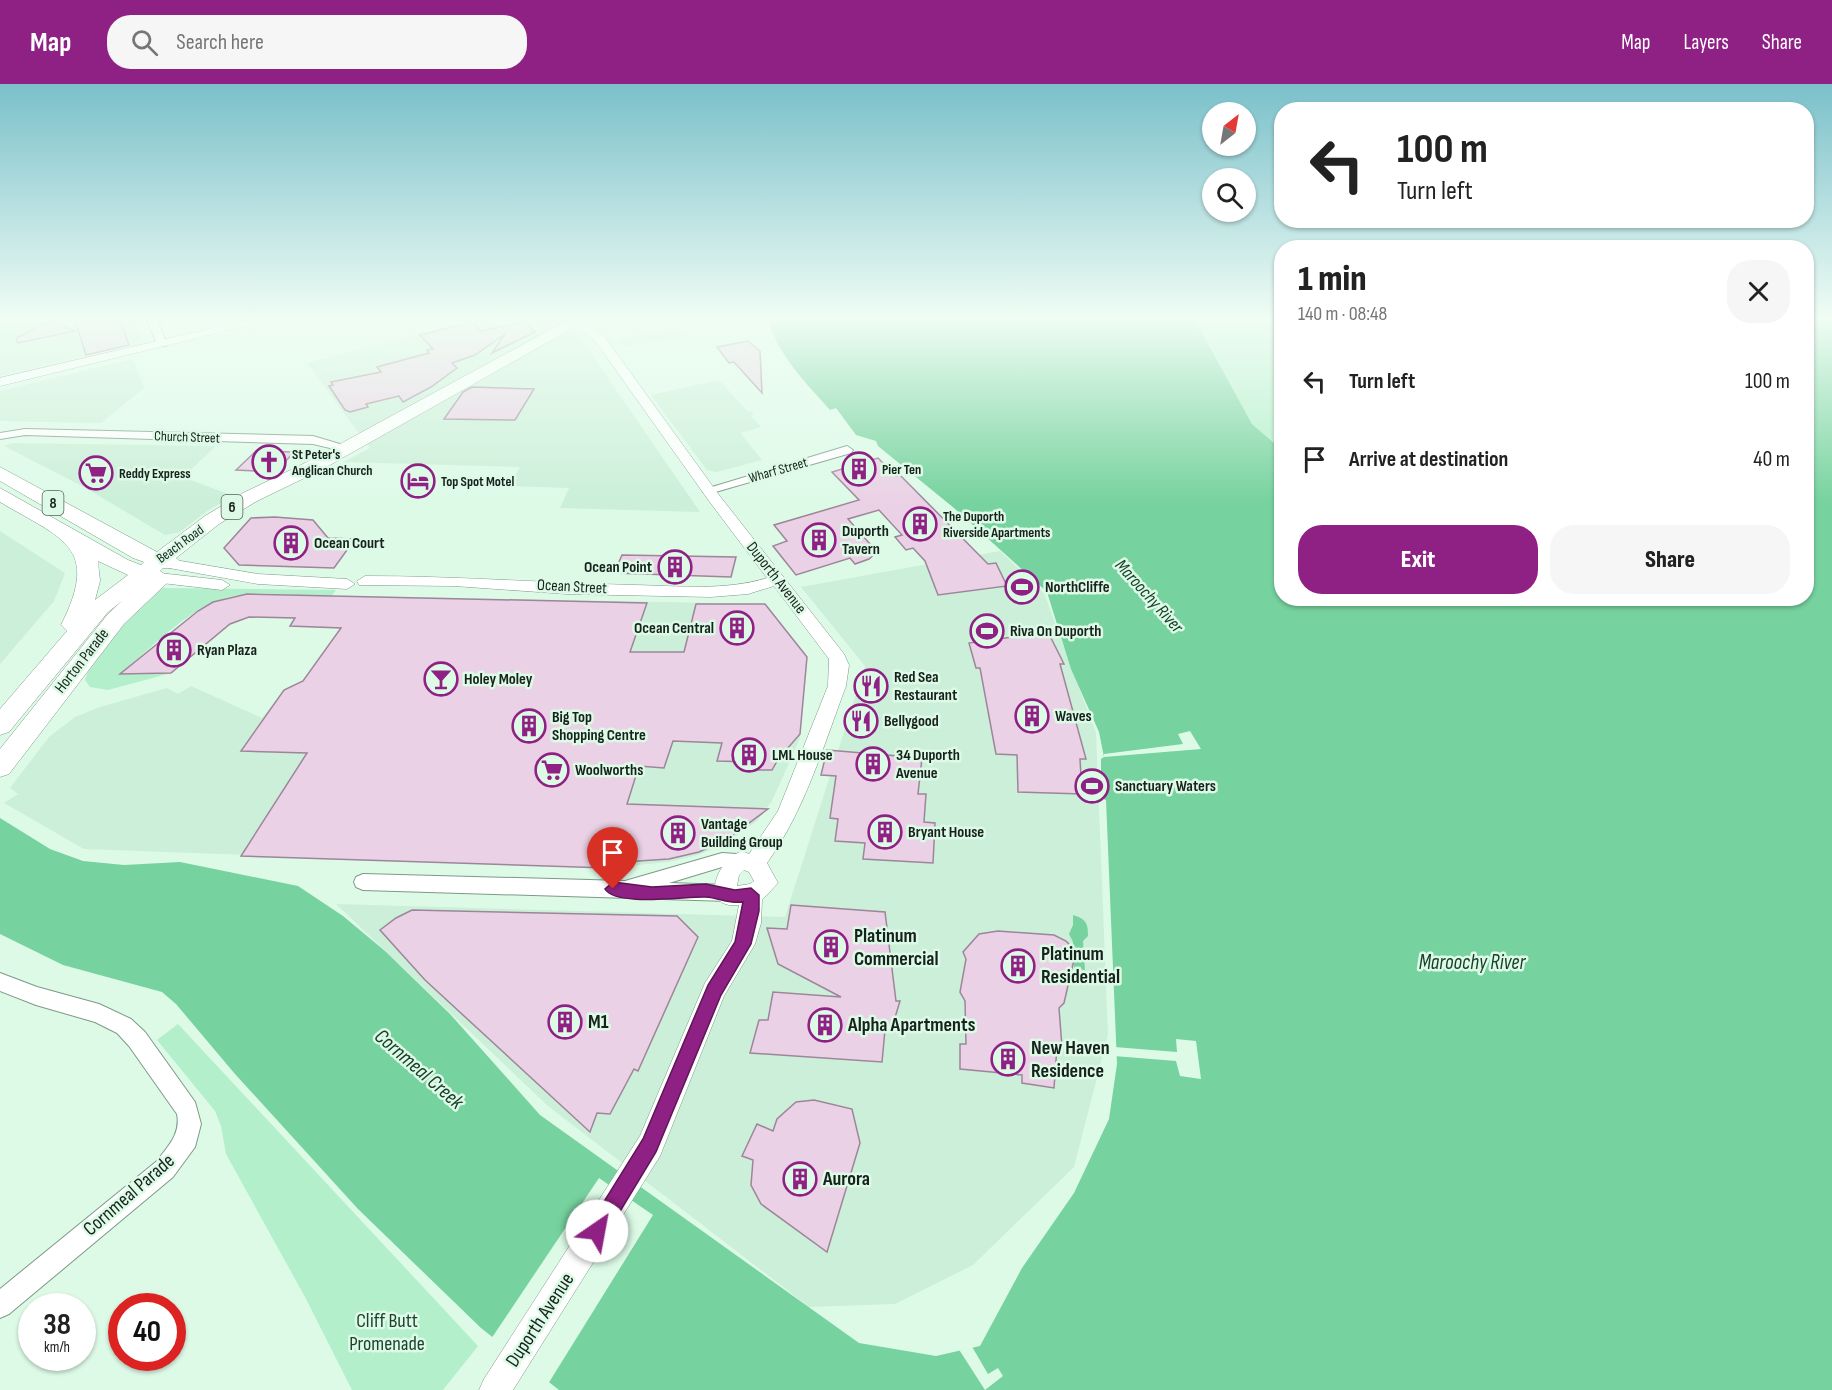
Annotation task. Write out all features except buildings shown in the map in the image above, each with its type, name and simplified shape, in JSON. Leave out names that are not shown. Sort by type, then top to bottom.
[{"type":"main road","name":"Beach Road","points":[[158,569],[314,466],[469,381]]},
{"type":"main road","name":"8","points":[[0,473],[133,550],[158,569]]},
{"type":"main road","name":"8","points":[[0,494],[120,565],[158,569]]},
{"type":"main road","points":[[55,657],[86,597],[91,581],[85,552],[70,537]]},
{"type":"main road","name":"Horton Parade","points":[[0,726],[55,657],[100,607],[158,569]]},
{"type":"main road","name":"Horton Parade","points":[[0,767],[158,569]]},
{"type":"main road","points":[[0,726],[48,705]]},
{"type":"street","name":"Duporth Avenue","points":[[630,381],[708,490],[834,653],[840,665],[837,686],[788,811],[780,828],[749,862]]},
{"type":"street","name":"Church Street","points":[[0,429],[25,432],[313,440],[347,448]]},
{"type":"street","name":"Church Street","points":[[0,436],[25,432]]},
{"type":"street","name":"Wharf Street","points":[[708,490],[847,450]]},
{"type":"street","name":"Ocean Street","points":[[158,569],[218,585],[258,579],[347,584],[346,587],[352,590],[362,587],[365,581],[454,581],[567,589],[711,592],[748,589],[777,580]]},
{"type":"street","points":[[363,882],[624,889],[652,893],[706,891],[739,894],[762,890],[767,883],[763,874],[749,862],[724,859],[624,889]]},
{"type":"street","points":[[739,894],[725,884],[735,864],[749,862]]},
{"type":"street","name":"Duporth Avenue","points":[[495,1390],[621,1193],[662,1121],[714,991],[742,944],[749,923],[739,894]]},
{"type":"street","name":"Cornmeal Parade","points":[[0,982],[36,996],[99,1014],[124,1026],[137,1039],[187,1110],[190,1124],[187,1139],[165,1169],[0,1305]]},
{"type":"shaded area","points":[[42,381],[141,381],[144,388],[101,423],[0,421],[0,391]]},
{"type":"shaded area","points":[[320,381],[610,381],[700,512],[560,508],[569,488],[509,486],[520,467],[343,462],[370,448]]},
{"type":"shaded area","points":[[720,381],[747,411],[754,413],[751,416],[761,427],[740,433],[762,460],[716,472],[707,470],[651,395]]},
{"type":"shaded area","points":[[13,443],[216,446],[183,477],[233,496],[207,511],[180,532],[165,535],[82,486],[4,446]]},
{"type":"shaded area","points":[[0,531],[65,573],[54,601],[0,664]]},
{"type":"shaded area","points":[[1000,551],[1044,593],[1096,733],[1108,1035],[1074,1167],[973,1265],[895,1304],[809,1307],[548,1106],[336,904],[785,917],[865,666],[801,587]]},
{"type":"shaded area","name":"Big Top Shopping Centre","points":[[362,596],[765,604],[807,658],[800,738],[772,801],[757,821],[742,832],[722,845],[698,855],[669,862],[607,868],[84,849],[4,803],[18,794],[10,788],[49,737],[75,717],[100,707],[167,688],[178,694],[191,686],[262,718],[284,690],[304,681]]},
{"type":"green space","points":[[1228,381],[1274,381],[1274,443],[1252,424]]},
{"type":"green space","points":[[162,588],[336,590],[331,597],[251,594],[238,595],[211,603],[170,630],[121,673],[171,673],[108,690],[90,687],[85,680],[90,667],[107,642]]},
{"type":"green space","name":"Cliff Butt Promenade","points":[[178,1024],[478,1346],[443,1390],[352,1390],[305,1297],[226,1154],[221,1126],[215,1111],[157,1040]]},
{"type":"water","name":"Maroochy River","points":[[805,381],[1228,381],[1252,424],[1274,443],[1274,606],[1814,606],[1814,381],[1832,381],[1832,1390],[559,1390],[481,1328],[358,1209],[235,1074],[176,1004],[162,992],[63,965],[0,934],[0,818],[50,849],[83,861],[124,865],[180,862],[298,886],[343,916],[385,951],[450,1014],[540,1115],[859,1343],[936,1356],[980,1346],[1022,1268],[1074,1193],[1109,1119],[1117,1064],[1106,800],[1101,798],[1101,759],[1104,757],[1099,732],[1071,669],[1047,592],[954,508],[878,446],[876,441],[856,435],[836,408],[830,410]]},
{"type":"water","points":[[1073,915],[1081,918],[1087,928],[1088,936],[1083,941],[1085,970],[1074,969],[1073,942],[1069,934],[1073,925]]},
{"type":"pier","points":[[1190,731],[1201,749],[1104,757],[1104,754],[1183,744],[1178,734]]},
{"type":"pier","points":[[1176,1039],[1196,1041],[1201,1079],[1180,1076],[1176,1061],[1114,1056],[1114,1047],[1177,1052]]},
{"type":"pier","points":[[599,1178],[653,1215],[548,1384],[491,1339]]},
{"type":"pier","points":[[971,1345],[988,1374],[998,1368],[1003,1376],[985,1390],[958,1348]]},
{"type":"place","name":"St Peter's Anglican Church","points":[[269,462]]},
{"type":"place","name":"Pier Ten","points":[[859,469]]},
{"type":"place","name":"Reddy Express","points":[[96,473]]},
{"type":"place","name":"Top Spot Motel","points":[[418,481]]},
{"type":"place","name":"The Duporth Riverside Apartments","points":[[920,524]]},
{"type":"place","name":"Duporth Tavern","points":[[819,540]]},
{"type":"place","name":"Ocean Court","points":[[291,543]]},
{"type":"place","name":"Ocean Point","points":[[675,567]]},
{"type":"place","name":"NorthCliffe","points":[[1022,587]]},
{"type":"place","name":"Ocean Central","points":[[737,628]]},
{"type":"place","name":"Riva On Duporth","points":[[987,631]]},
{"type":"place","name":"Ryan Plaza","points":[[174,650]]},
{"type":"place","name":"Holey Moley","points":[[441,679]]},
{"type":"place","name":"Red Sea Restaurant","points":[[871,686]]},
{"type":"place","name":"Waves","points":[[1032,716]]},
{"type":"place","name":"Bellygood","points":[[861,721]]},
{"type":"place","name":"Big Top Shopping Centre","points":[[529,726]]},
{"type":"place","name":"LML House","points":[[749,755]]},
{"type":"place","name":"34 Duporth Avenue","points":[[873,764]]},
{"type":"place","name":"Woolworths","points":[[552,770]]},
{"type":"place","name":"Sanctuary Waters","points":[[1092,786]]},
{"type":"place","name":"Bryant House","points":[[885,832]]},
{"type":"place","name":"Vantage Building Group","points":[[678,833]]},
{"type":"place","name":"Platinum Commercial","points":[[831,947]]},
{"type":"place","name":"Platinum Residential","points":[[1018,966]]},
{"type":"place","name":"M1","points":[[565,1022]]},
{"type":"place","name":"Alpha Apartments","points":[[825,1025]]},
{"type":"place","name":"New Haven Residence","points":[[1008,1059]]},
{"type":"place","name":"Aurora","points":[[800,1179]]},
{"type":"route","points":[[597,1231],[650,1146],[714,991],[742,944],[752,911],[751,895],[735,897],[722,892],[652,893],[613,889]]},
{"type":"water label","name":"Cornmeal Creek","points":[[419,1069]]}]
